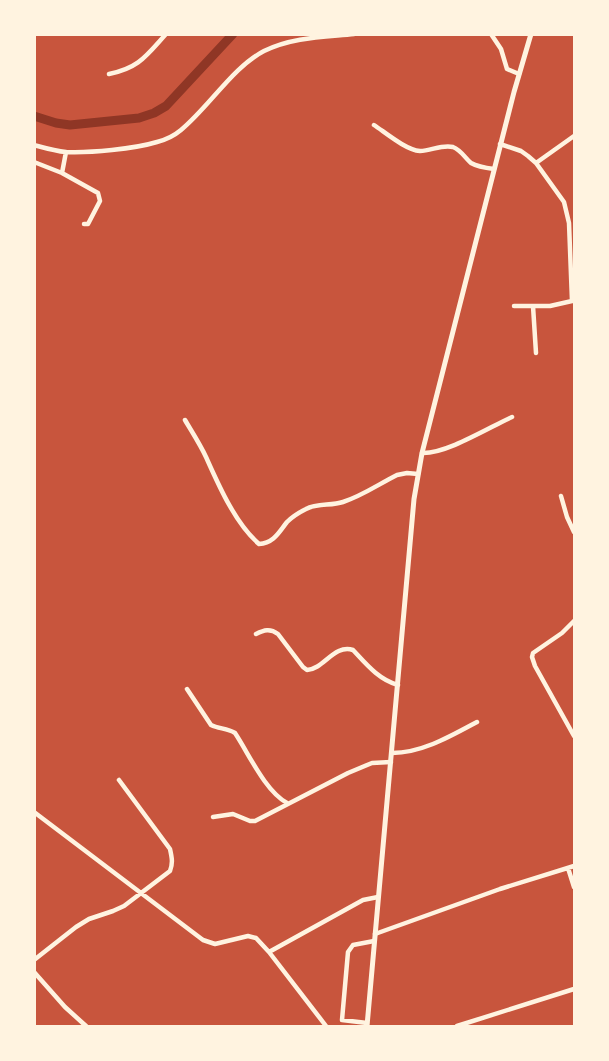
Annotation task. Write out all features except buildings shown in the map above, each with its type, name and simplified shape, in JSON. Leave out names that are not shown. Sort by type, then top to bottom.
[{"type":"street","points":[[108,74],[132,68],[166,34]]},
{"type":"street","points":[[34,145],[66,152],[108,150],[158,142],[180,130],[245,64],[265,51],[291,42],[354,34]]},
{"type":"street","points":[[491,34],[501,49],[507,69],[519,74]]},
{"type":"street","points":[[374,941],[353,945],[348,952],[342,1020],[367,1025],[414,499],[422,453],[500,144],[531,34]]},
{"type":"street","points":[[374,126],[413,149],[420,151],[445,146],[452,147],[471,163],[494,169]]},
{"type":"street","points":[[536,164],[574,136]]},
{"type":"street","points":[[500,144],[521,151],[536,164],[564,202],[569,223],[573,301],[550,306],[514,306]]},
{"type":"street","points":[[62,173],[66,152]]},
{"type":"street","points":[[34,162],[62,173],[98,193],[100,201],[88,224],[84,224]]},
{"type":"street","points":[[533,306],[536,353]]},
{"type":"street","points":[[422,453],[437,452],[512,417]]},
{"type":"street","points":[[186,420],[235,513],[251,537],[259,544],[274,538],[289,521],[308,508],[342,503],[397,475],[418,474]]},
{"type":"street","points":[[561,496],[574,532]]},
{"type":"street","points":[[574,621],[562,633],[533,652],[532,657],[574,736]]},
{"type":"street","points":[[256,634],[274,630],[307,670],[315,668],[334,653],[353,650],[377,674],[398,684]]},
{"type":"street","points":[[187,689],[211,725],[229,729],[235,733],[268,787],[279,799],[287,803]]},
{"type":"street","points":[[392,753],[409,752],[431,745],[477,722]]},
{"type":"street","points":[[213,817],[233,814],[250,821],[255,820],[348,773],[372,763],[391,762]]},
{"type":"street","points":[[34,960],[76,927],[89,919],[113,911],[142,894],[170,872],[172,858],[170,849],[119,780]]},
{"type":"street","points":[[34,812],[203,940],[215,944],[248,936],[256,938],[326,1026]]},
{"type":"street","points":[[375,934],[500,889],[574,866]]},
{"type":"street","points":[[568,868],[574,887]]},
{"type":"street","points":[[269,952],[363,900],[378,897]]},
{"type":"street","points":[[34,972],[65,1007],[86,1026]]},
{"type":"street","points":[[457,1026],[574,988]]},
{"type":"waterway","points":[[34,116],[70,125],[139,118],[154,113],[166,106],[233,34]]}]
